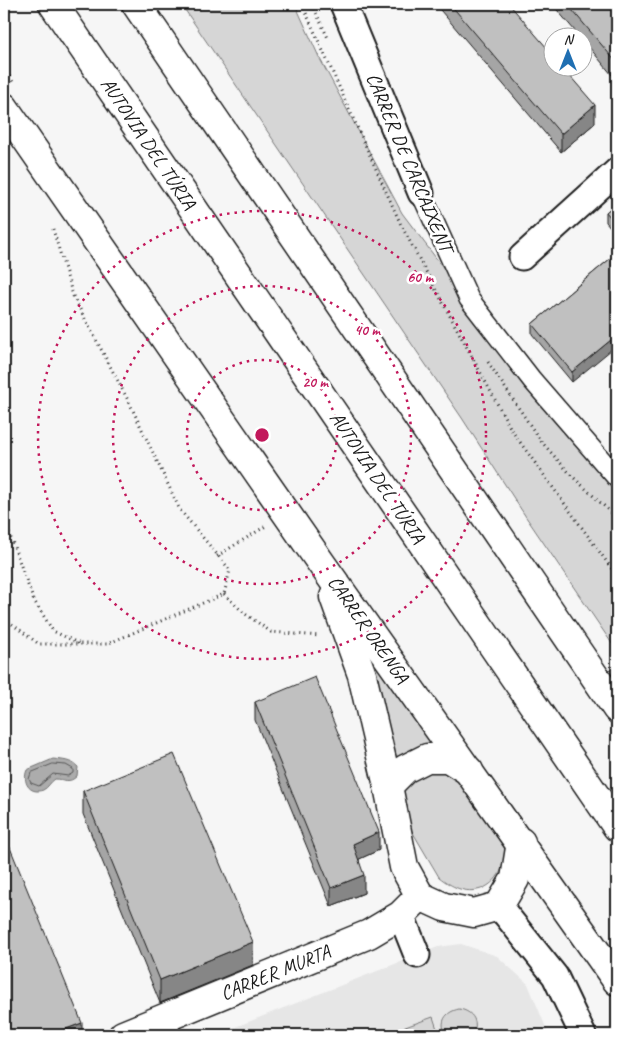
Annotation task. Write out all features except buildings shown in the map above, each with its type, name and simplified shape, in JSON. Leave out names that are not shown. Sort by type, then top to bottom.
[{"type":"main road","name":"AUTOVIA DEL TÚRIA","points":[[53,4],[617,827]]},
{"type":"main road","points":[[136,4],[617,709]]},
{"type":"main road","points":[[4,106],[322,563]]},
{"type":"main road","name":"CARRER ORENGA","points":[[322,563],[362,675],[388,786],[404,867],[420,896]]},
{"type":"main road","name":"CARRER ORENGA","points":[[322,563],[617,981]]},
{"type":"main road","points":[[388,786],[405,769],[427,758],[448,758],[469,771]]},
{"type":"main road","points":[[420,896],[444,907],[474,913],[499,906],[515,879],[520,842]]},
{"type":"main road","name":"CARRER MURTA","points":[[123,1035],[171,1026],[369,934],[401,916],[420,896]]},
{"type":"street","name":"CARRER DE CARCAIXENT","points":[[343,4],[421,193],[469,298],[532,380],[617,478]]},
{"type":"street","points":[[522,257],[617,171]]},
{"type":"street","points":[[499,906],[555,976],[584,1035]]},
{"type":"street","points":[[401,916],[417,955]]},
{"type":"path","points":[[4,163],[20,170]]},
{"type":"path","points":[[52,225],[73,296],[130,404],[180,510],[230,570],[224,594]]},
{"type":"path","points":[[217,556],[288,514]]},
{"type":"path","points":[[4,520],[33,598],[53,631],[81,644]]},
{"type":"path","points":[[4,618],[38,644],[107,644],[224,594]]},
{"type":"path","points":[[224,594],[244,613],[271,632],[319,636],[346,630]]},
{"type":"shaded area","points":[[181,4],[295,4],[319,57],[402,213],[497,339],[617,472],[617,651],[526,517],[462,418]]},
{"type":"shaded area","points":[[354,626],[435,746],[412,750],[396,761]]},
{"type":"shaded area","points":[[426,769],[455,771],[501,838],[505,853],[502,868],[499,875],[488,886],[470,891],[464,890],[454,887],[439,877],[399,809],[402,787]]},
{"type":"shaded area","points":[[461,944],[497,956],[528,984],[549,1035],[215,1035],[438,947]]},
{"type":"shaded area","points":[[459,1009],[468,1012],[474,1018],[475,1026],[472,1035],[446,1035],[443,1026],[445,1018],[450,1012]]},
{"type":"shaded area","points":[[433,1017],[439,1035],[383,1035]]},
{"type":"water","points":[[53,759],[66,761],[78,767],[77,776],[69,780],[55,779],[43,790],[34,791],[30,789],[25,778],[27,770]]}]
